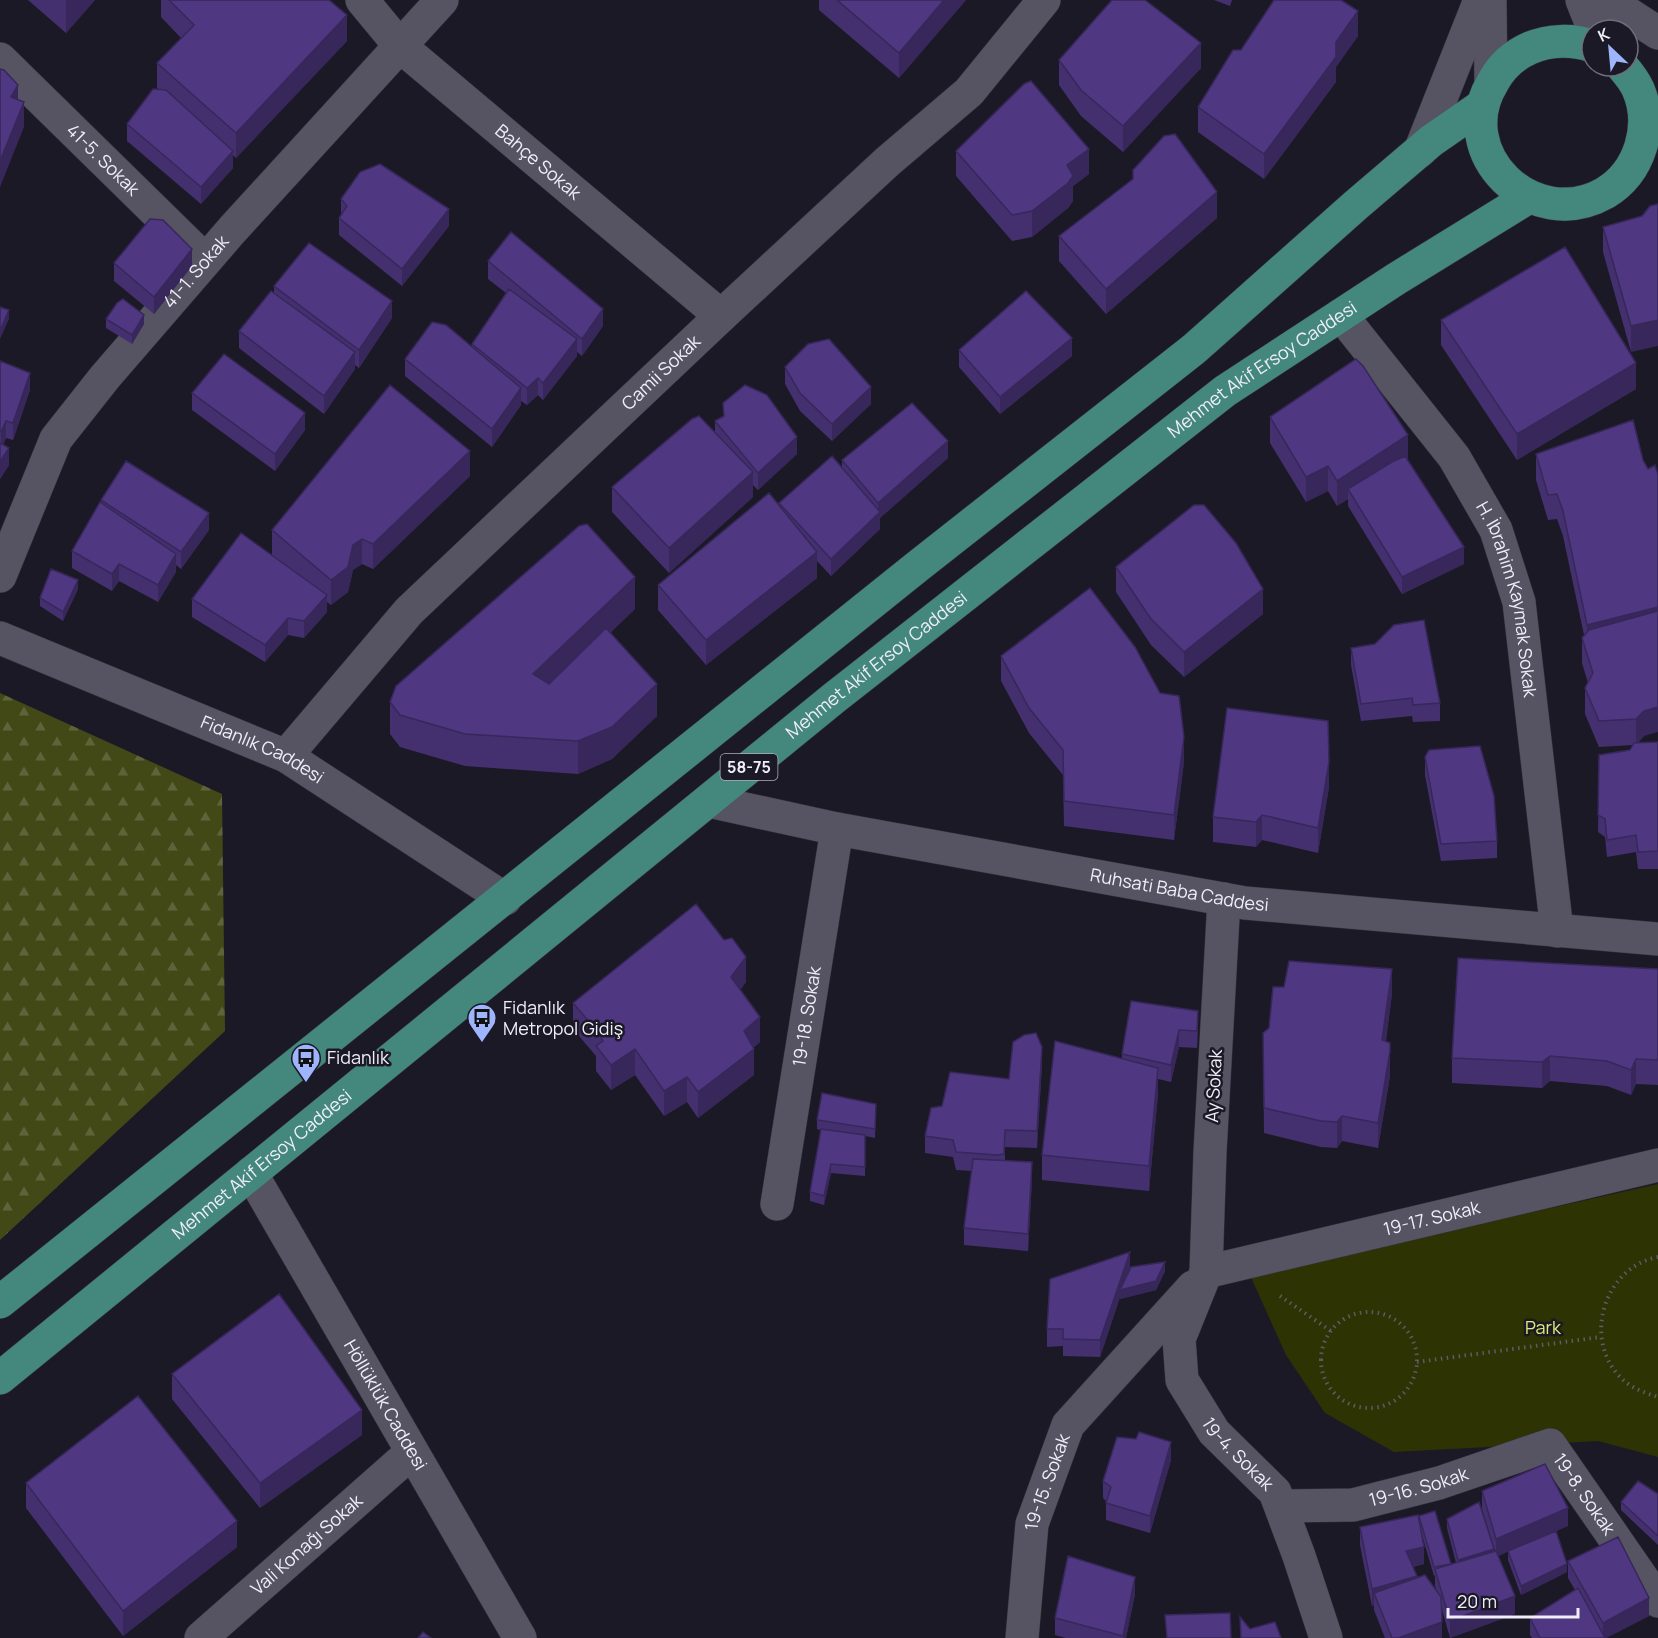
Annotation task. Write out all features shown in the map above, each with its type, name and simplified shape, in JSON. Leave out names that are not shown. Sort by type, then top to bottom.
[{"type":"main road","points":[[1580,43],[1564,41],[1538,45],[1514,57],[1500,71],[1487,95],[1481,125],[1486,151],[1492,163],[1508,183],[1529,197],[1556,204],[1582,202],[1595,198],[1647,161],[1643,139],[1645,126],[1638,78]]},
{"type":"main road","points":[[0,1302],[909,573],[1194,349],[1356,205],[1487,95]]},
{"type":"main road","name":"Mehmet Akif Ersoy Caddesi","points":[[0,1378],[834,698],[1225,391],[1396,279],[1529,197]]},
{"type":"street","name":"Bahçe Sokak","points":[[362,0],[400,46],[721,316]]},
{"type":"street","name":"41-1. Sokak","points":[[0,576],[56,439],[105,377],[205,260],[442,0]]},
{"type":"street","name":"Camii Sokak","points":[[286,756],[409,611],[887,162],[969,92],[1044,0]]},
{"type":"street","points":[[1420,151],[1480,0]]},
{"type":"street","points":[[1487,95],[1490,0]]},
{"type":"street","points":[[1582,0],[1589,18]]},
{"type":"street","points":[[1607,0],[1658,33]]},
{"type":"street","name":"41-5. Sokak","points":[[0,59],[205,260]]},
{"type":"street","name":"H. İbrahim Kaymak Sokak","points":[[1341,315],[1454,457],[1496,530],[1519,602],[1557,931]]},
{"type":"street","name":"Fidanlık Caddesi","points":[[0,638],[286,756],[505,898]]},
{"type":"street","name":"Ruhsati Baba Caddesi","points":[[708,801],[837,829],[1245,903],[1658,939]]},
{"type":"street","name":"19-18. Sokak","points":[[777,1204],[837,829]]},
{"type":"street","name":"Ay Sokak","points":[[1206,1272],[1224,899]]},
{"type":"street","name":"19-17. Sokak","points":[[1206,1272],[1658,1165]]},
{"type":"street","name":"Höllüklük Caddesi","points":[[251,1173],[520,1638]]},
{"type":"street","name":"19-4. Sokak","points":[[1206,1272],[1179,1339],[1182,1380],[1214,1432],[1275,1492],[1326,1638]]},
{"type":"street","name":"19-15. Sokak","points":[[1022,1638],[1032,1524],[1068,1425],[1206,1272]]},
{"type":"street","name":"19-16. Sokak","points":[[1281,1506],[1353,1505],[1439,1483],[1550,1444]]},
{"type":"street","name":"19-8. Sokak","points":[[1550,1444],[1658,1601]]},
{"type":"street","name":"Vali Konağı Sokak","points":[[201,1638],[412,1452]]},
{"type":"path","points":[[1658,1257],[1648,1259],[1627,1271],[1610,1290],[1602,1313],[1601,1337],[1607,1359],[1621,1378],[1640,1392],[1658,1397]]},
{"type":"path","points":[[1375,1312],[1391,1317],[1404,1326],[1413,1340],[1417,1362],[1416,1372],[1409,1387],[1398,1398],[1384,1406],[1370,1408],[1354,1406],[1335,1393],[1323,1374],[1321,1359],[1324,1344],[1331,1330],[1343,1320],[1359,1313],[1375,1312]]},
{"type":"path","points":[[1417,1362],[1601,1337]]},
{"type":"green space","points":[[0,693],[222,794],[225,1031],[0,1240]]},
{"type":"green space","name":"Park","points":[[1658,1184],[1658,1457],[1598,1441],[1394,1452],[1325,1413],[1286,1355],[1250,1275]]},
{"type":"building","points":[[169,0],[329,0],[347,15],[236,133],[157,63],[194,25]]},
{"type":"building","points":[[837,0],[944,0],[899,53]]},
{"type":"building","points":[[1112,0],[1145,0],[1201,43],[1123,126],[1081,90],[1059,60]]},
{"type":"building","points":[[1274,0],[1341,0],[1358,11],[1336,42],[1336,57],[1264,154],[1198,107],[1233,50],[1241,50]]},
{"type":"building","points":[[0,69],[4,70],[18,85],[11,97],[24,102],[0,161]]},
{"type":"building","points":[[1031,81],[1089,149],[1067,165],[1073,176],[1068,183],[1032,211],[1012,215],[956,151],[1024,84]]},
{"type":"building","points":[[153,89],[166,90],[233,151],[201,187],[127,124]]},
{"type":"building","points":[[1175,134],[1217,192],[1106,289],[1059,236],[1133,179],[1133,170],[1164,136]]},
{"type":"building","points":[[380,164],[449,209],[402,269],[339,218],[347,206],[341,199],[360,172]]},
{"type":"building","points":[[1658,204],[1658,320],[1631,326],[1603,227],[1642,216],[1650,206]]},
{"type":"building","points":[[150,219],[163,220],[192,249],[154,297],[114,263]]},
{"type":"building","points":[[511,232],[603,309],[582,339],[488,261]]},
{"type":"building","points":[[309,243],[392,301],[359,350],[274,286]]},
{"type":"building","points":[[1565,247],[1636,363],[1517,434],[1441,320]]},
{"type":"building","points":[[509,289],[577,339],[543,383],[538,378],[527,388],[472,344]]},
{"type":"building","points":[[271,291],[355,352],[324,396],[239,331]]},
{"type":"building","points":[[1026,291],[1072,338],[1000,397],[959,350]]},
{"type":"building","points":[[123,299],[144,315],[132,335],[106,319],[117,303]]},
{"type":"building","points":[[0,307],[9,310],[0,331]]},
{"type":"building","points":[[432,322],[446,325],[521,388],[492,429],[405,359]]},
{"type":"building","points":[[829,339],[871,387],[832,424],[800,393],[785,367],[808,344]]},
{"type":"building","points":[[224,354],[305,413],[275,454],[192,393]]},
{"type":"building","points":[[1356,359],[1363,366],[1408,435],[1337,481],[1328,466],[1306,477],[1270,417]]},
{"type":"building","points":[[0,361],[30,373],[13,423],[6,421],[1,432],[0,431]]},
{"type":"building","points":[[390,385],[470,451],[373,544],[362,539],[353,545],[348,567],[331,580],[272,530]]},
{"type":"building","points":[[745,385],[767,395],[797,437],[758,473],[715,421],[724,416],[723,403]]},
{"type":"building","points":[[912,403],[948,441],[878,503],[842,460]]},
{"type":"building","points":[[699,416],[753,472],[669,548],[612,487],[692,419]]},
{"type":"building","points":[[1633,420],[1643,460],[1648,469],[1655,465],[1658,475],[1658,607],[1587,625],[1563,511],[1557,494],[1548,495],[1536,454]]},
{"type":"building","points":[[0,443],[9,448],[0,462]]},
{"type":"building","points":[[832,456],[880,512],[831,559],[779,503]]},
{"type":"building","points":[[1405,456],[1464,547],[1402,577],[1348,489]]},
{"type":"building","points":[[126,461],[209,513],[181,552],[101,500]]},
{"type":"building","points":[[769,493],[817,552],[706,640],[658,585]]},
{"type":"building","points":[[100,502],[176,554],[158,585],[119,564],[112,574],[72,551]]},
{"type":"building","points":[[1194,505],[1204,505],[1236,543],[1263,589],[1184,652],[1151,619],[1116,567]]},
{"type":"building","points":[[587,524],[635,577],[533,674],[549,684],[606,628],[657,684],[612,727],[578,741],[465,734],[400,715],[390,702],[396,686],[579,526]]},
{"type":"building","points":[[241,533],[327,595],[304,621],[288,618],[265,645],[192,599]]},
{"type":"building","points":[[51,569],[78,580],[63,612],[40,598]]},
{"type":"building","points":[[1090,588],[1135,647],[1160,693],[1179,696],[1184,737],[1174,815],[1064,801],[1063,750],[1029,708],[1001,656]]},
{"type":"building","points":[[1658,611],[1658,707],[1644,711],[1636,719],[1599,721],[1585,688],[1593,673],[1582,638],[1589,630]]},
{"type":"building","points":[[1424,620],[1440,703],[1413,705],[1412,698],[1361,704],[1351,648],[1375,644],[1394,625]]},
{"type":"building","points":[[1227,708],[1328,721],[1329,762],[1318,828],[1262,815],[1256,822],[1213,817]]},
{"type":"building","points":[[1658,742],[1658,851],[1638,852],[1636,835],[1607,840],[1605,819],[1598,815],[1599,755],[1630,750],[1634,743]]},
{"type":"building","points":[[1480,746],[1494,796],[1497,841],[1441,844],[1425,757],[1429,750]]},
{"type":"building","points":[[696,904],[724,940],[732,938],[746,957],[731,977],[760,1017],[744,1031],[754,1049],[698,1092],[687,1077],[664,1091],[635,1049],[611,1065],[596,1046],[603,1041],[598,1032],[573,1003]]},
{"type":"building","points":[[1458,958],[1658,969],[1658,1060],[1636,1059],[1631,1070],[1607,1061],[1550,1056],[1542,1062],[1452,1058]]},
{"type":"building","points":[[1289,961],[1392,969],[1382,1040],[1390,1043],[1390,1051],[1378,1123],[1342,1116],[1337,1122],[1321,1121],[1264,1108],[1263,1033],[1269,1028],[1273,987],[1284,987]]},
{"type":"building","points":[[1131,1001],[1198,1011],[1197,1031],[1179,1030],[1171,1065],[1122,1054]]},
{"type":"building","points":[[1036,1033],[1042,1047],[1037,1131],[1005,1130],[1004,1154],[997,1155],[956,1152],[953,1140],[925,1136],[931,1108],[942,1106],[950,1072],[1009,1079],[1013,1042],[1024,1035]]},
{"type":"building","points":[[1055,1041],[1158,1068],[1149,1166],[1042,1155]]},
{"type":"building","points":[[822,1093],[876,1104],[875,1129],[817,1120]]},
{"type":"building","points":[[821,1129],[865,1135],[865,1167],[831,1164],[824,1196],[810,1192]]},
{"type":"building","points":[[973,1159],[1032,1162],[1028,1234],[964,1228]]},
{"type":"building","points":[[1130,1252],[1100,1340],[1063,1339],[1063,1329],[1047,1329],[1050,1279]]},
{"type":"building","points":[[1165,1262],[1156,1281],[1120,1290],[1131,1267]]},
{"type":"building","points":[[279,1294],[362,1410],[260,1483],[172,1374]]},
{"type":"building","points":[[138,1396],[237,1521],[123,1611],[26,1483]]},
{"type":"building","points":[[1139,1432],[1171,1442],[1150,1516],[1106,1503],[1111,1487],[1103,1481],[1117,1437],[1136,1439]]},
{"type":"building","points":[[1545,1464],[1568,1508],[1496,1539],[1482,1491]]},
{"type":"building","points":[[1638,1481],[1658,1494],[1658,1536],[1621,1502]]},
{"type":"building","points":[[1479,1502],[1494,1549],[1458,1560],[1447,1519]]},
{"type":"building","points":[[1435,1511],[1451,1564],[1434,1567],[1419,1516]]},
{"type":"building","points":[[1418,1515],[1424,1547],[1406,1551],[1417,1576],[1372,1589],[1360,1527]]},
{"type":"building","points":[[1556,1531],[1567,1564],[1521,1586],[1508,1551]]},
{"type":"building","points":[[1618,1537],[1649,1598],[1603,1623],[1568,1561]]},
{"type":"building","points":[[1496,1551],[1515,1596],[1450,1621],[1435,1569]]},
{"type":"building","points":[[1068,1556],[1135,1577],[1123,1636],[1055,1618]]},
{"type":"building","points":[[1425,1575],[1441,1597],[1442,1622],[1398,1638],[1392,1638],[1374,1593]]},
{"type":"building","points":[[1578,1588],[1605,1638],[1540,1638],[1530,1618]]},
{"type":"building","points":[[1230,1613],[1231,1638],[1167,1638],[1165,1615]]},
{"type":"building","points":[[1240,1617],[1250,1629],[1275,1622],[1281,1638],[1241,1638]]},
{"type":"building","points":[[423,1632],[431,1638],[418,1638]]},
{"type":"place","name":"Fidanlık Metropol Gidiş","points":[[482,1044]]},
{"type":"place","name":"Fidanlık","points":[[306,1084]]}]
